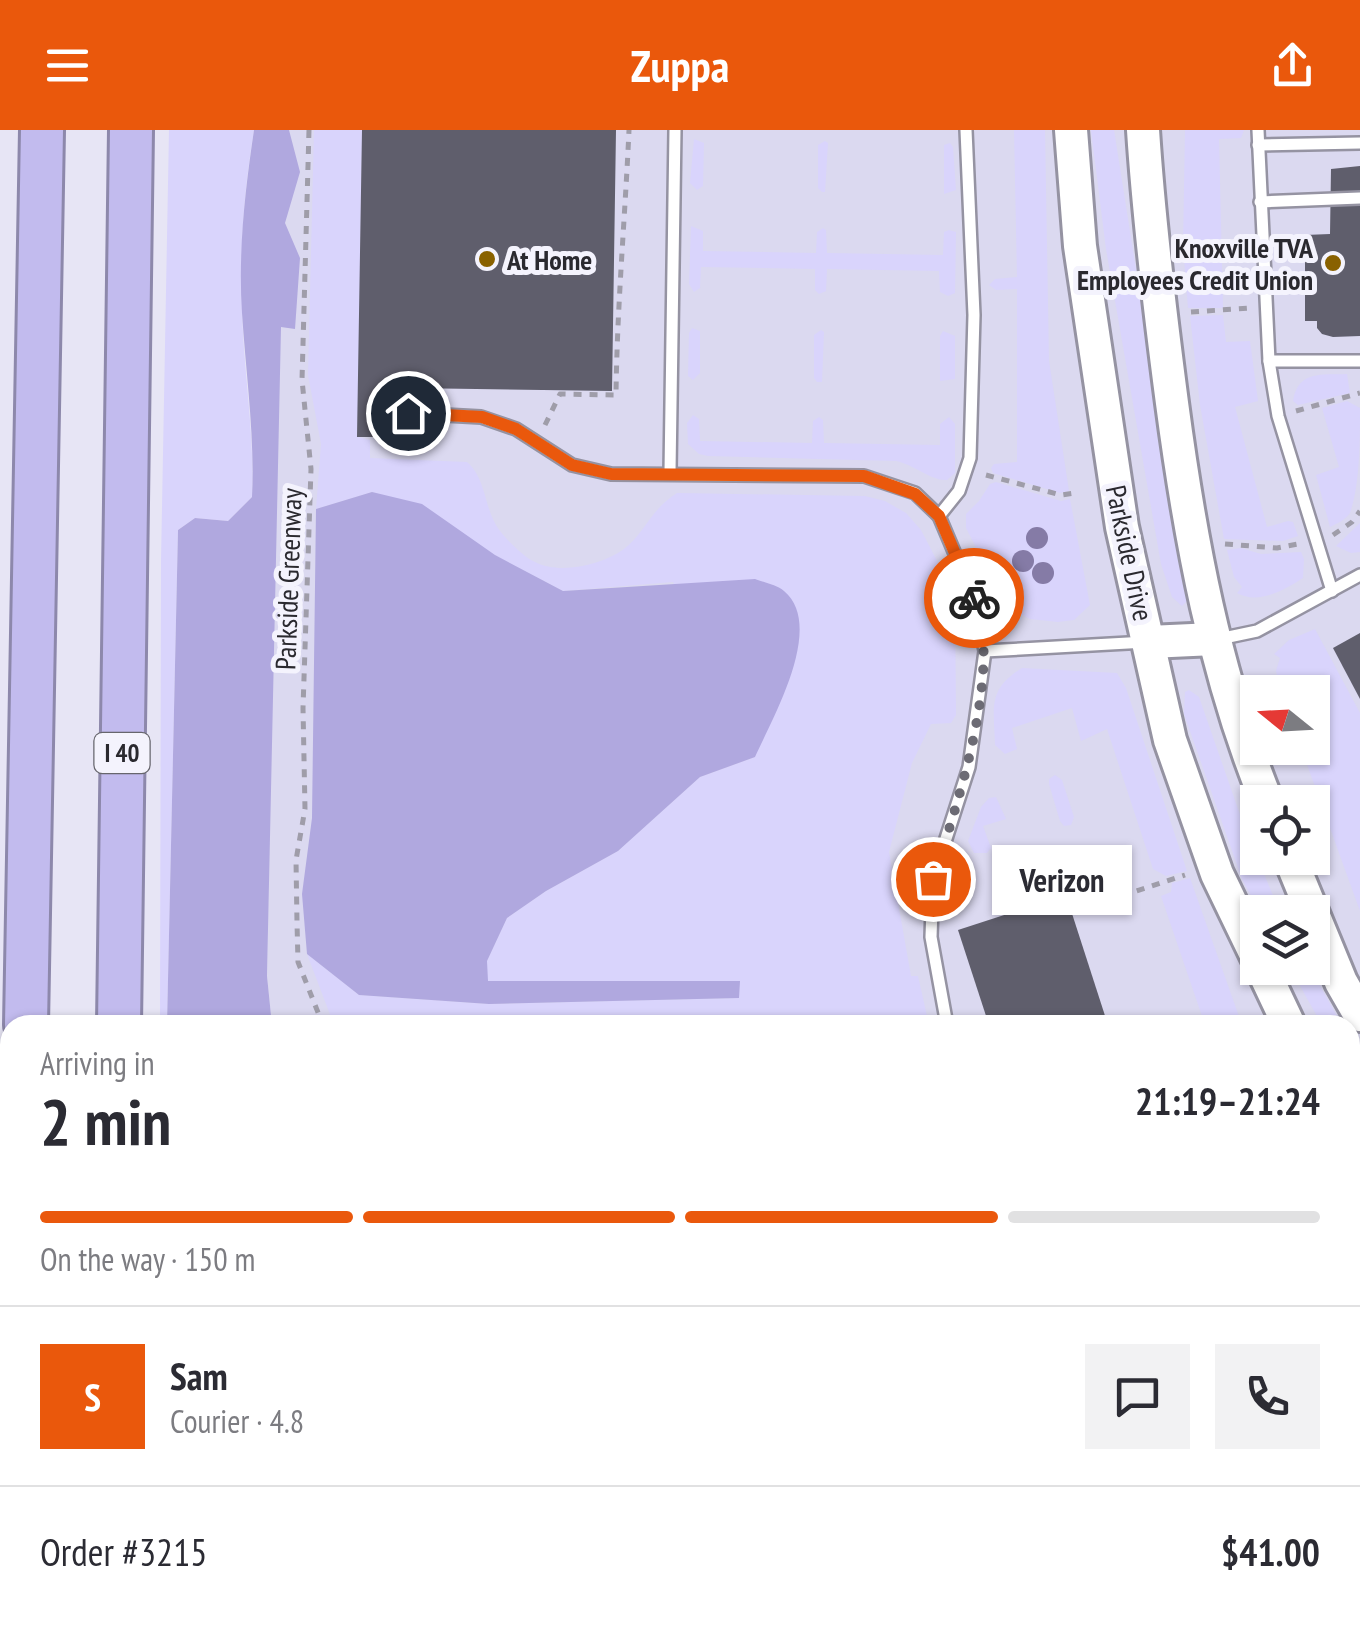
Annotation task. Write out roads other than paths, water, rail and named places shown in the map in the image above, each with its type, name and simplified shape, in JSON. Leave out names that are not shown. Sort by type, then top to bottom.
[{"type":"highway","points":[[26,1015],[42,130]]},
{"type":"highway","name":"I 40","points":[[119,1015],[131,130]]},
{"type":"highway","points":[[0,804],[33,496]]},
{"type":"street","name":"Parkside Drive","points":[[1071,130],[1080,246],[1122,527],[1170,740],[1216,874],[1240,923]]},
{"type":"street","points":[[1143,130],[1150,244],[1184,493],[1214,639],[1244,747],[1260,785]]},
{"type":"street","points":[[1149,642],[1214,639]]},
{"type":"street","points":[[1297,875],[1341,982],[1359,1015]]},
{"type":"street","points":[[1270,985],[1285,1015]]},
{"type":"lane","points":[[670,472],[674,130]]},
{"type":"lane","points":[[939,516],[959,491],[966,470],[974,403],[966,130]]},
{"type":"lane","points":[[1258,130],[1268,361],[1278,416],[1332,590]]},
{"type":"lane","points":[[1258,146],[1360,143]]},
{"type":"lane","points":[[1260,202],[1360,198]]},
{"type":"lane","points":[[1268,361],[1360,362]]},
{"type":"lane","points":[[408,413],[482,417],[516,429],[572,465],[611,474],[864,476],[915,494],[939,516],[978,606],[985,651],[969,767],[933,879],[931,937],[945,1015]]},
{"type":"lane","points":[[1214,639],[1257,630],[1360,575]]},
{"type":"lane","points":[[985,651],[1149,642]]},
{"type":"place","name":"At Home","points":[[487,259]]},
{"type":"place","name":"Knoxville TVA Employees Credit Union","points":[[1333,263]]},
{"type":"place","name":"Verizon","points":[[933,879]]}]
